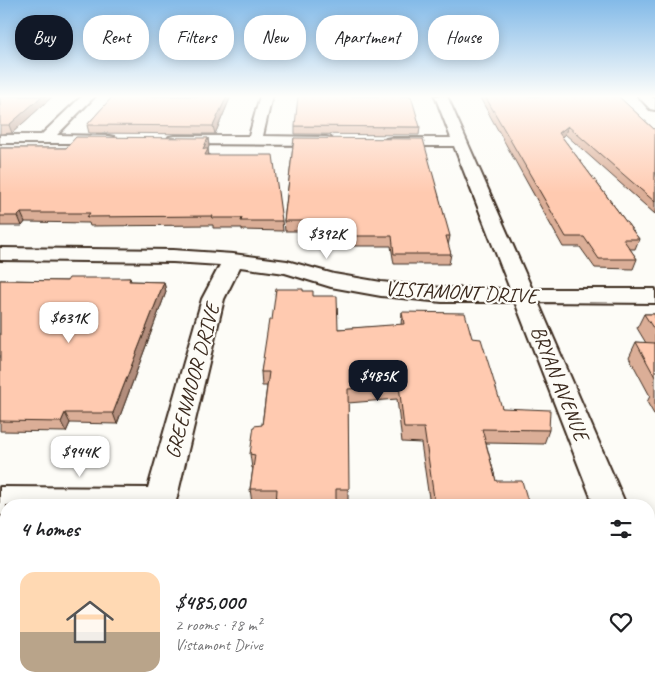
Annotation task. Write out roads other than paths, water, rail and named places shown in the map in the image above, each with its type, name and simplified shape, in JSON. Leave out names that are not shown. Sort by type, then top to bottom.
[{"type":"street","points":[[45,139],[56,128]]},
{"type":"street","points":[[255,141],[258,128]]},
{"type":"street","name":"BRYAN AVENUE","points":[[453,128],[608,499]]},
{"type":"street","points":[[0,139],[125,140]]},
{"type":"street","points":[[155,140],[341,141]]},
{"type":"street","points":[[380,142],[459,142]]},
{"type":"street","name":"VISTAMONT DRIVE","points":[[0,254],[173,256],[233,260],[287,267],[332,280],[382,289],[442,295],[655,296]]},
{"type":"street","name":"GREENMOOR DRIVE","points":[[160,499],[214,299],[233,260]]}]
